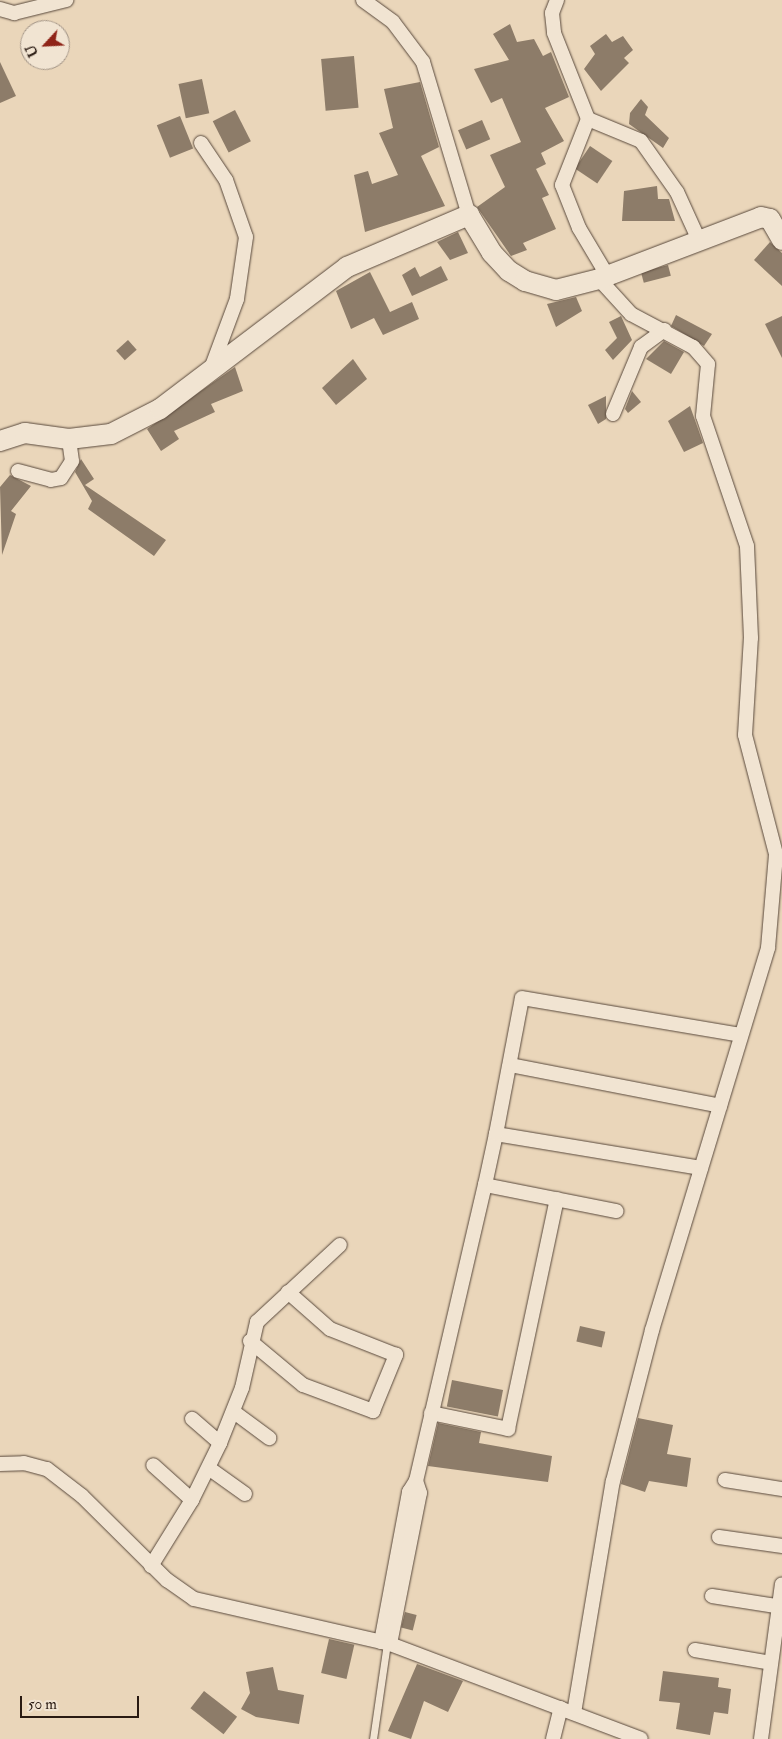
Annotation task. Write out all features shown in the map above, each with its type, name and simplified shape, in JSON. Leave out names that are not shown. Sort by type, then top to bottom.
[{"type":"street","points":[[0,9],[14,13],[66,0]]},
{"type":"street","points":[[362,0],[393,22],[423,62],[469,215],[492,253],[525,281],[556,290],[603,277],[698,238],[761,216],[780,230]]},
{"type":"street","points":[[554,1739],[568,1710],[613,1481],[701,1168],[772,931],[776,854],[746,735],[751,638],[747,546],[703,416],[708,364],[693,347],[631,314],[603,277],[579,228],[562,185],[588,119],[554,33],[552,13],[557,0]]},
{"type":"street","points":[[588,119],[641,141],[677,192],[698,238]]},
{"type":"street","points":[[201,143],[230,187],[246,237],[237,298],[210,370]]},
{"type":"street","points":[[0,441],[25,433],[69,439],[111,434],[160,409],[347,267],[469,215]]},
{"type":"street","points":[[613,414],[641,347],[664,330]]},
{"type":"street","points":[[18,471],[51,480],[61,478],[72,461],[69,439]]},
{"type":"street","points":[[386,1643],[420,1493],[416,1481],[485,1185],[522,998],[742,1034]]},
{"type":"street","points":[[510,1065],[720,1106]]},
{"type":"street","points":[[496,1134],[701,1168]]},
{"type":"street","points":[[485,1185],[616,1211]]},
{"type":"street","points":[[431,1412],[508,1429],[557,1199]]},
{"type":"street","points":[[151,1566],[210,1469],[234,1412],[256,1322],[340,1245]]},
{"type":"street","points":[[250,1341],[303,1385],[373,1412],[396,1355],[330,1328],[288,1292]]},
{"type":"street","points":[[234,1412],[269,1438]]},
{"type":"street","points":[[192,1420],[220,1442]]},
{"type":"street","points":[[0,1464],[24,1463],[47,1469],[82,1496],[151,1566],[180,1591],[218,1607],[386,1643],[641,1739]]},
{"type":"street","points":[[153,1465],[192,1500]]},
{"type":"street","points":[[210,1469],[245,1494]]},
{"type":"street","points":[[725,1480],[782,1489]]},
{"type":"street","points":[[719,1537],[782,1546]]},
{"type":"street","points":[[761,1739],[781,1607],[782,1584]]},
{"type":"street","points":[[712,1596],[781,1607]]},
{"type":"street","points":[[695,1650],[771,1664]]},
{"type":"lane","points":[[373,1739],[386,1643]]},
{"type":"building","points":[[510,24],[517,42],[534,39],[543,56],[551,52],[569,97],[545,108],[564,141],[541,153],[546,164],[536,169],[549,195],[542,198],[556,229],[523,243],[527,250],[511,256],[477,207],[505,187],[490,155],[521,142],[502,98],[491,103],[474,69],[509,60],[493,34]]},
{"type":"building","points":[[606,34],[612,42],[623,36],[633,50],[624,58],[629,63],[601,91],[584,69],[595,54],[590,46]]},
{"type":"building","points":[[354,56],[359,108],[326,111],[321,59]]},
{"type":"building","points":[[0,62],[16,96],[0,103]]},
{"type":"building","points":[[202,79],[209,113],[186,118],[179,84]]},
{"type":"building","points":[[420,82],[439,147],[421,156],[445,206],[365,232],[354,175],[368,171],[372,184],[398,175],[379,133],[393,128],[384,89]]},
{"type":"building","points":[[641,99],[648,107],[645,115],[669,138],[663,148],[629,124],[630,113]]},
{"type":"building","points":[[235,110],[251,141],[229,153],[213,121]]},
{"type":"building","points":[[180,116],[193,148],[170,158],[157,125]]},
{"type":"building","points":[[482,120],[490,139],[466,149],[458,130]]},
{"type":"building","points":[[590,146],[612,161],[597,183],[575,168]]},
{"type":"building","points":[[657,186],[658,199],[669,199],[675,221],[622,221],[624,191]]},
{"type":"building","points":[[458,232],[468,253],[450,260],[437,242]]},
{"type":"building","points":[[770,242],[782,253],[782,286],[754,260]]},
{"type":"building","points":[[668,265],[671,276],[644,283],[641,272]]},
{"type":"building","points":[[441,266],[448,280],[412,296],[402,275],[415,267],[420,277]]},
{"type":"building","points":[[370,272],[390,312],[412,302],[419,319],[383,335],[374,318],[351,329],[336,291]]},
{"type":"building","points":[[576,297],[582,311],[556,327],[547,304]]},
{"type":"building","points":[[676,315],[712,334],[704,346],[671,326]]},
{"type":"building","points":[[621,316],[632,340],[613,360],[605,350],[617,338],[609,322]]},
{"type":"building","points":[[782,316],[782,358],[765,324]]},
{"type":"building","points":[[128,340],[137,350],[125,360],[116,351]]},
{"type":"building","points":[[664,341],[684,352],[671,374],[646,359]]},
{"type":"building","points":[[353,359],[367,379],[336,405],[322,388]]},
{"type":"building","points":[[235,367],[243,391],[211,404],[215,412],[174,431],[179,439],[161,451],[147,429]]},
{"type":"building","points":[[632,391],[641,402],[628,413],[625,409]]},
{"type":"building","points":[[606,396],[606,419],[598,424],[588,405]]},
{"type":"building","points":[[690,406],[703,443],[684,452],[668,421]]},
{"type":"building","points":[[81,459],[94,479],[85,485],[166,540],[154,556],[88,509],[92,501],[75,472]]},
{"type":"building","points":[[10,475],[31,486],[11,511],[16,514],[2,555],[0,487]]},
{"type":"building","points":[[580,1326],[605,1332],[602,1347],[576,1342]]},
{"type":"building","points":[[452,1380],[503,1390],[498,1416],[447,1407]]},
{"type":"building","points":[[638,1418],[673,1425],[667,1454],[691,1458],[687,1487],[649,1481],[645,1492],[621,1484]]},
{"type":"building","points":[[438,1423],[481,1432],[479,1443],[552,1456],[548,1482],[428,1466]]},
{"type":"building","points":[[405,1612],[417,1615],[413,1630],[401,1628]]},
{"type":"building","points":[[329,1639],[354,1645],[346,1679],[321,1673]]},
{"type":"building","points":[[417,1664],[463,1681],[448,1712],[424,1701],[411,1739],[388,1731]]},
{"type":"building","points":[[273,1667],[278,1690],[304,1695],[299,1724],[256,1717],[241,1709],[250,1693],[246,1672]]},
{"type":"building","points":[[663,1671],[719,1678],[718,1687],[731,1689],[728,1714],[714,1712],[710,1735],[676,1729],[680,1703],[659,1701]]},
{"type":"building","points":[[204,1691],[237,1717],[224,1734],[190,1708]]}]
